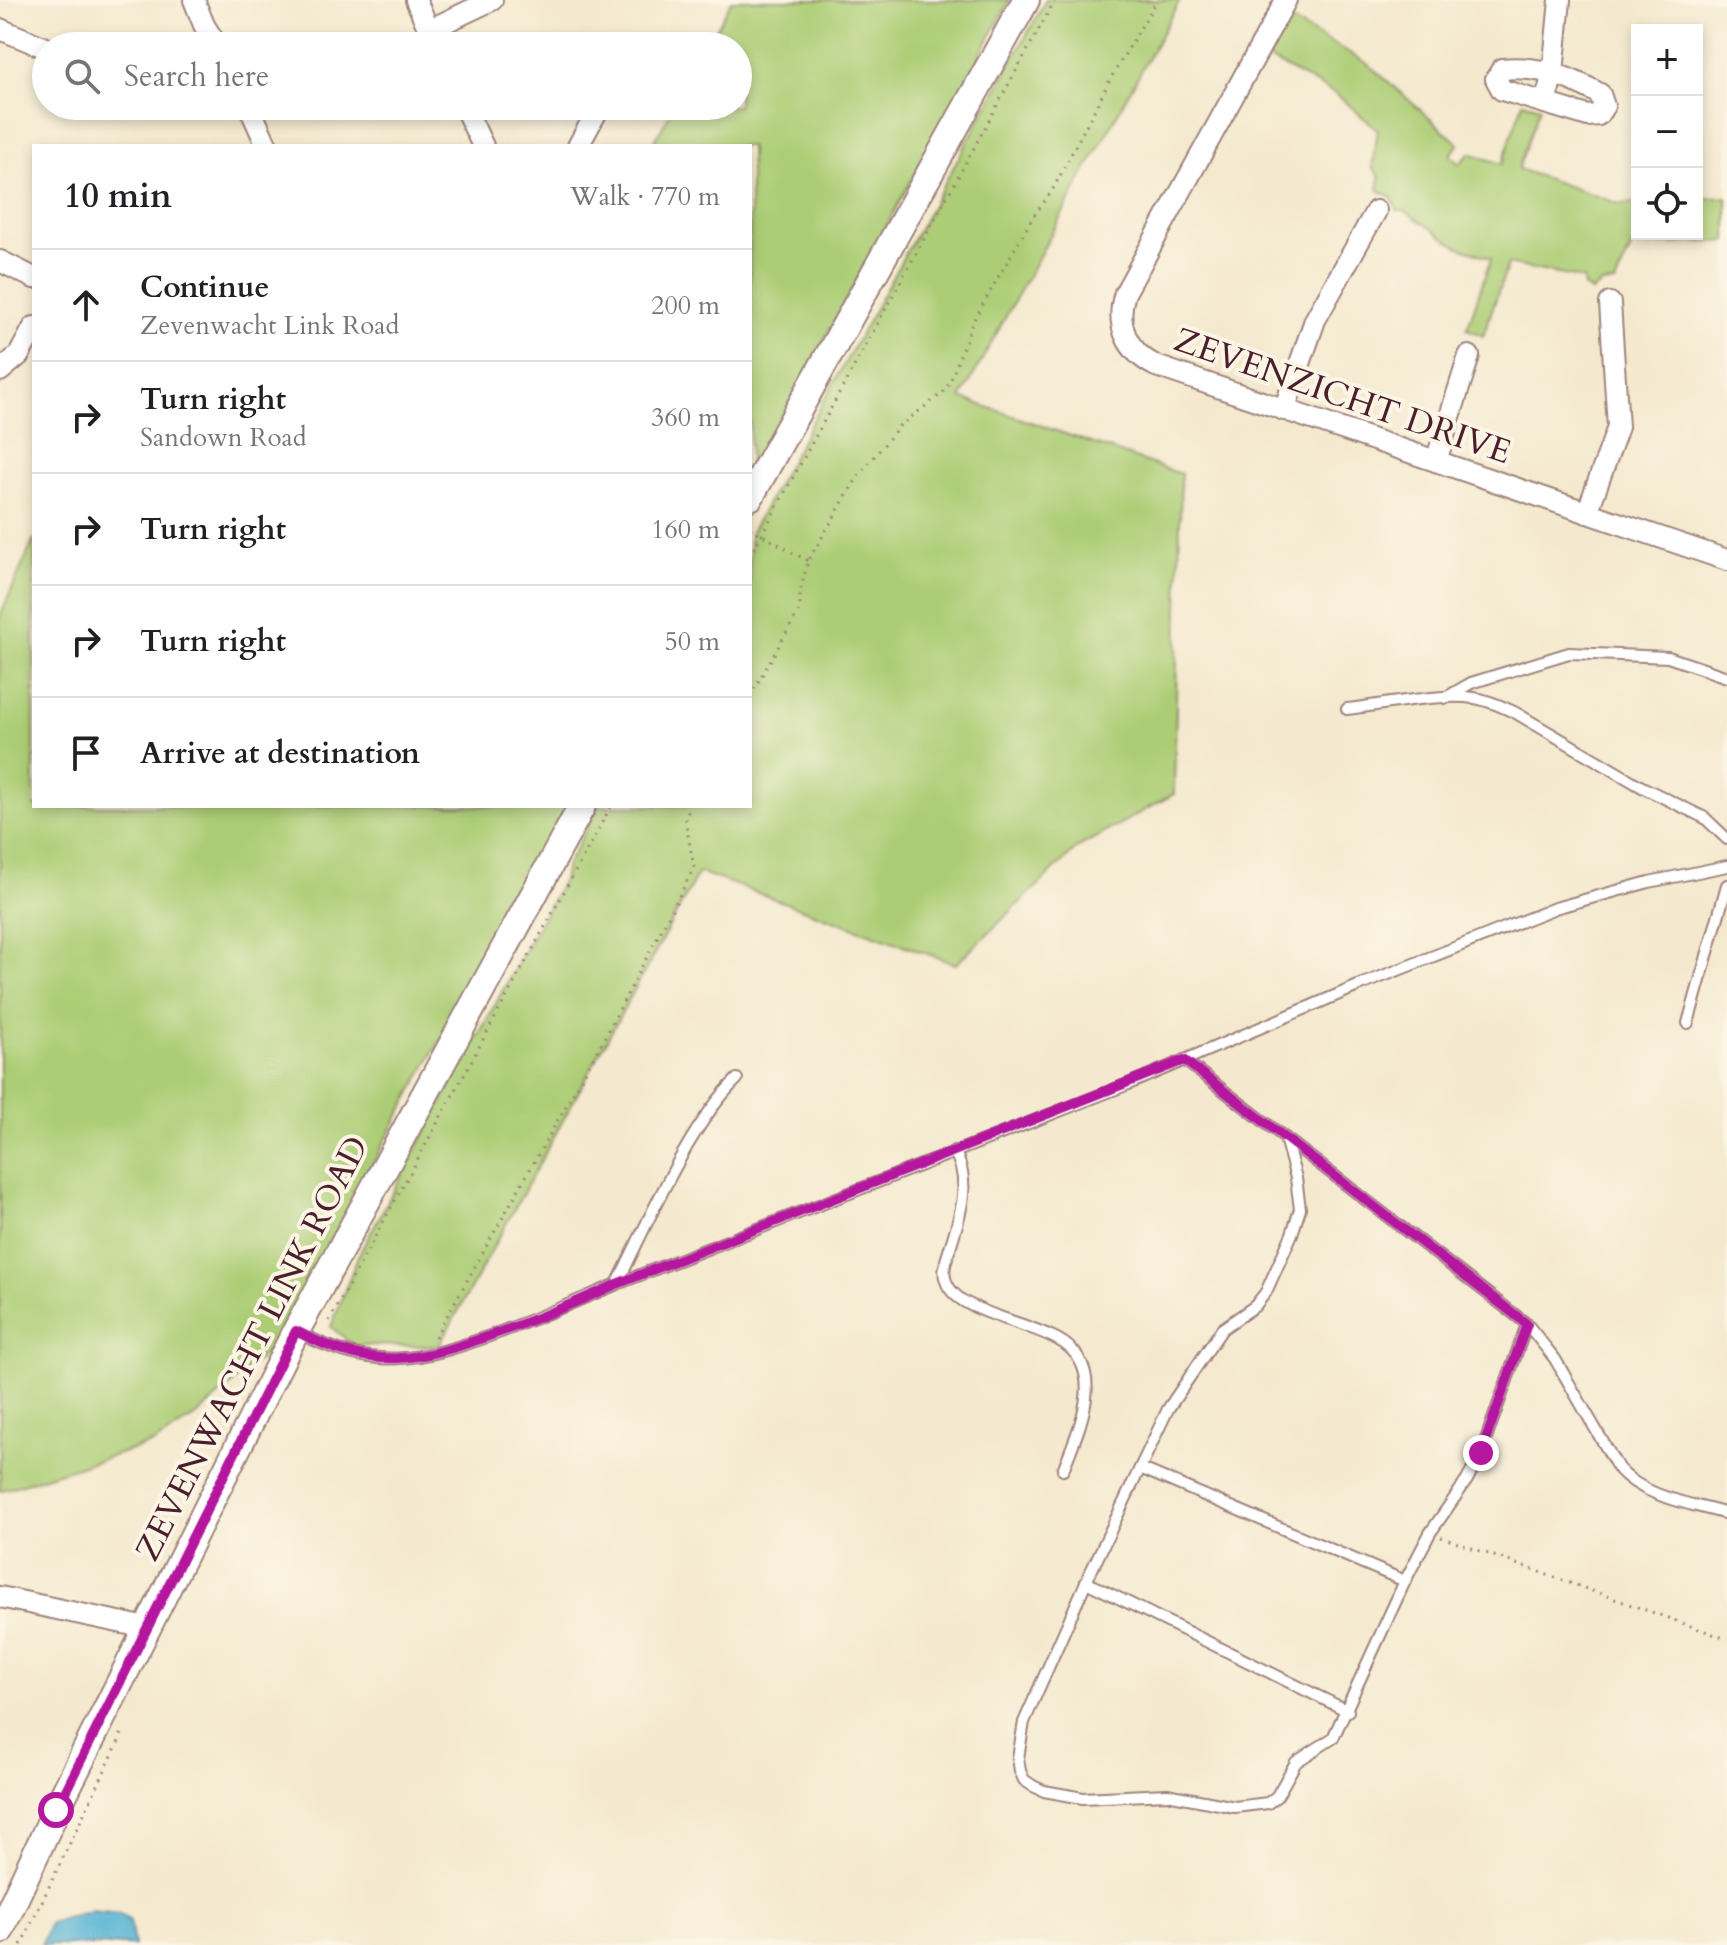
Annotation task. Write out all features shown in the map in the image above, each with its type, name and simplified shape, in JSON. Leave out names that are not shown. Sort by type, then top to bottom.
[{"type":"street","points":[[194,0],[207,32]]},
{"type":"street","points":[[416,0],[430,32]]},
{"type":"street","points":[[442,32],[492,0]]},
{"type":"street","points":[[752,493],[1026,0]]},
{"type":"street","name":"ZEVENZICHT DRIVE","points":[[1286,0],[1125,293],[1120,314],[1129,345],[1145,361],[1727,560]]},
{"type":"street","points":[[1545,103],[1553,73],[1560,0]]},
{"type":"street","points":[[0,29],[32,42]]},
{"type":"street","points":[[1506,68],[1568,77],[1600,94],[1604,106],[1593,117],[1545,103],[1502,90],[1497,83],[1497,75],[1506,68]]},
{"type":"street","points":[[255,120],[266,144]]},
{"type":"street","points":[[471,120],[482,144]]},
{"type":"street","points":[[579,144],[592,120]]},
{"type":"street","points":[[1284,410],[1315,320],[1376,211]]},
{"type":"street","points":[[0,261],[32,277]]},
{"type":"street","points":[[1587,513],[1618,427],[1610,303]]},
{"type":"street","points":[[0,371],[19,355],[32,331]]},
{"type":"street","points":[[1436,461],[1469,356]]},
{"type":"street","name":"ZEVENWACHT LINK ROAD","points":[[0,1931],[56,1810],[296,1331],[581,808]]},
{"type":"street","points":[[0,1597],[147,1628]]},
{"type":"lane","points":[[1444,698],[1471,683],[1569,653],[1668,657],[1727,677]]},
{"type":"lane","points":[[1347,709],[1444,698],[1473,698],[1516,713],[1642,787],[1705,818],[1727,839]]},
{"type":"lane","points":[[296,1331],[323,1346],[383,1359],[443,1353],[540,1318],[617,1284],[1184,1060],[1358,986],[1555,908],[1649,882],[1727,866]]},
{"type":"lane","points":[[1688,1023],[1727,885]]},
{"type":"lane","points":[[1184,1060],[1527,1324],[1555,1359],[1618,1468],[1629,1480],[1660,1495],[1727,1514]]},
{"type":"lane","points":[[617,1284],[688,1145],[722,1094],[737,1079]]},
{"type":"lane","points":[[1285,1138],[1296,1178],[1300,1209],[1292,1234],[1266,1292],[1255,1306],[1222,1329],[1168,1409],[1024,1722],[1018,1758],[1024,1780],[1044,1791],[1083,1798],[1167,1794],[1235,1807],[1268,1803],[1277,1796],[1296,1762],[1333,1738],[1348,1711],[1405,1581],[1430,1533],[1467,1480],[1481,1453],[1527,1324]]},
{"type":"lane","points":[[954,1151],[961,1163],[964,1191],[944,1267],[946,1282],[956,1296],[970,1305],[1057,1339],[1072,1348],[1082,1360],[1087,1398],[1063,1470]]},
{"type":"lane","points":[[1140,1468],[1405,1581]]},
{"type":"lane","points":[[1086,1582],[1348,1711]]},
{"type":"path","points":[[752,552],[1055,0]]},
{"type":"path","points":[[752,693],[800,609],[800,593],[808,561],[857,478],[879,448],[899,426],[943,393],[972,323],[1033,217],[1052,191],[1112,76],[1157,0]]},
{"type":"path","points":[[752,529],[808,561]]},
{"type":"path","points":[[329,1321],[610,808]]},
{"type":"path","points":[[427,1355],[630,991],[694,868],[685,818],[690,808]]},
{"type":"path","points":[[1430,1533],[1727,1639]]},
{"type":"path","points":[[21,1945],[120,1739],[124,1724]]},
{"type":"green space","points":[[732,0],[1010,0],[752,471],[752,144],[653,144],[666,120],[752,120],[752,32],[715,32]]},
{"type":"green space","points":[[1046,0],[1180,0],[961,398],[1181,474],[1174,794],[1078,847],[956,964],[699,872],[439,1346],[353,1345],[331,1327],[358,1256],[563,880],[566,866],[598,808],[752,808],[752,530]]},
{"type":"green space","points":[[1287,18],[1367,63],[1459,144],[1450,155],[1459,164],[1470,153],[1502,164],[1523,102],[1540,107],[1518,169],[1620,204],[1631,203],[1631,240],[1703,240],[1703,199],[1727,197],[1727,241],[1632,246],[1615,283],[1602,284],[1591,292],[1584,287],[1583,279],[1508,264],[1483,336],[1467,329],[1491,258],[1457,246],[1405,211],[1398,211],[1392,198],[1378,190],[1380,177],[1372,167],[1378,130],[1336,94],[1265,57]]},
{"type":"green space","points":[[32,544],[32,808],[567,808],[273,1346],[199,1414],[154,1443],[0,1491],[0,616]]},
{"type":"water","points":[[91,1911],[120,1914],[130,1921],[134,1945],[41,1945],[50,1922]]},
{"type":"route","points":[[56,1810],[296,1331],[323,1346],[383,1359],[443,1353],[540,1318],[617,1284],[1184,1060],[1527,1324],[1481,1453]]}]
